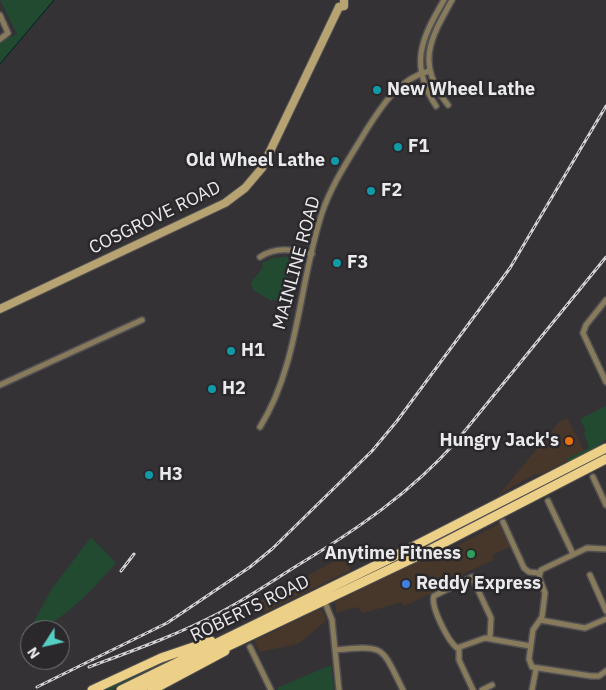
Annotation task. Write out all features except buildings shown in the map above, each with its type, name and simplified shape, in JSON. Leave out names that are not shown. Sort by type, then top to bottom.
[{"type":"highway","points":[[593,455],[606,441]]},
{"type":"highway","name":"ROBERTS ROAD","points":[[323,596],[606,448]]},
{"type":"highway","name":"ROBERTS ROAD","points":[[136,690],[176,667],[244,633],[440,545],[606,459]]},
{"type":"highway","points":[[152,690],[169,685],[214,658],[244,633]]},
{"type":"highway","points":[[92,690],[161,658],[244,633]]},
{"type":"highway","name":"ROBERTS ROAD","points":[[121,690],[176,667]]},
{"type":"main road","name":"COSGROVE ROAD","points":[[0,309],[225,202],[245,188],[262,168],[339,2]]},
{"type":"street","points":[[436,106],[424,87],[421,74],[422,45],[430,24],[444,0]]},
{"type":"street","points":[[448,105],[432,82],[428,61],[432,38],[452,0]]},
{"type":"street","points":[[0,15],[8,33],[0,39]]},
{"type":"street","name":"MAINLINE ROAD","points":[[260,427],[274,400],[283,375],[322,213],[342,170],[388,99],[402,85],[429,71]]},
{"type":"street","points":[[260,257],[283,249],[312,254]]},
{"type":"street","points":[[606,300],[586,324],[584,336],[606,382]]},
{"type":"street","points":[[0,386],[142,320]]},
{"type":"street","points":[[593,477],[606,505]]},
{"type":"street","points":[[548,500],[573,554]]},
{"type":"street","points":[[503,522],[524,568],[529,572],[539,573]]},
{"type":"street","points":[[539,573],[544,568],[587,548],[606,549]]},
{"type":"street","points":[[539,573],[545,593],[540,620],[534,627],[529,662],[536,669],[594,677],[606,672]]},
{"type":"street","points":[[590,575],[606,611]]},
{"type":"street","points":[[473,690],[459,660],[459,649],[450,641],[432,600],[436,595],[472,577],[491,618],[490,638]]},
{"type":"street","points":[[323,596],[332,620],[339,690]]},
{"type":"street","points":[[540,620],[586,628],[606,619]]},
{"type":"street","points":[[459,649],[480,639],[490,638],[530,646]]},
{"type":"street","points":[[250,647],[271,690]]},
{"type":"street","points":[[335,650],[369,647],[379,650],[388,659],[403,690]]},
{"type":"street","points":[[532,690],[536,669]]},
{"type":"street","points":[[482,690],[492,685]]},
{"type":"shaded area","points":[[567,418],[585,452],[544,473],[534,475],[497,497],[559,422]]},
{"type":"shaded area","points":[[499,524],[510,547],[492,555],[494,560],[463,574],[462,579],[404,606],[402,602],[363,613],[357,607],[336,613],[335,602],[430,556],[437,556]]},
{"type":"shaded area","points":[[344,556],[351,570],[265,612],[260,601]]},
{"type":"shaded area","points":[[320,609],[326,621],[298,644],[260,652],[254,641]]},
{"type":"green space","points":[[0,0],[54,0],[0,64],[0,42],[17,34]]},
{"type":"green space","points":[[291,256],[282,304],[273,299],[272,301],[253,290],[251,283],[263,267],[262,263],[273,258]]},
{"type":"green space","points":[[606,406],[606,439],[595,449],[569,463],[566,459],[589,448],[584,433],[586,431],[580,419]]},
{"type":"green space","points":[[550,481],[551,483],[418,551],[372,571]]},
{"type":"green space","points":[[91,537],[116,563],[88,593],[64,614],[55,620],[35,620],[51,590]]},
{"type":"green space","points":[[195,648],[112,690],[98,690]]},
{"type":"green space","points":[[331,665],[334,690],[278,690],[277,688]]},
{"type":"waterway","points":[[0,64],[54,0]]},
{"type":"railway","points":[[37,687],[167,623],[250,567],[272,549],[372,451],[397,421],[510,268],[606,106]]},
{"type":"railway","points":[[89,667],[171,636],[230,607],[344,536],[384,508],[421,477],[455,443],[606,257]]},
{"type":"railway","points":[[121,571],[134,554]]},
{"type":"place","name":"New Wheel Lathe","points":[[377,90]]},
{"type":"place","name":"F1","points":[[398,147]]},
{"type":"place","name":"Old Wheel Lathe","points":[[335,161]]},
{"type":"place","name":"F2","points":[[371,191]]},
{"type":"place","name":"F3","points":[[337,263]]},
{"type":"place","name":"H1","points":[[231,351]]},
{"type":"place","name":"H2","points":[[212,389]]},
{"type":"place","name":"Hungry Jack's","points":[[569,441]]},
{"type":"place","name":"H3","points":[[149,475]]},
{"type":"place","name":"Anytime Fitness","points":[[471,554]]},
{"type":"place","name":"Reddy Express","points":[[406,584]]}]
